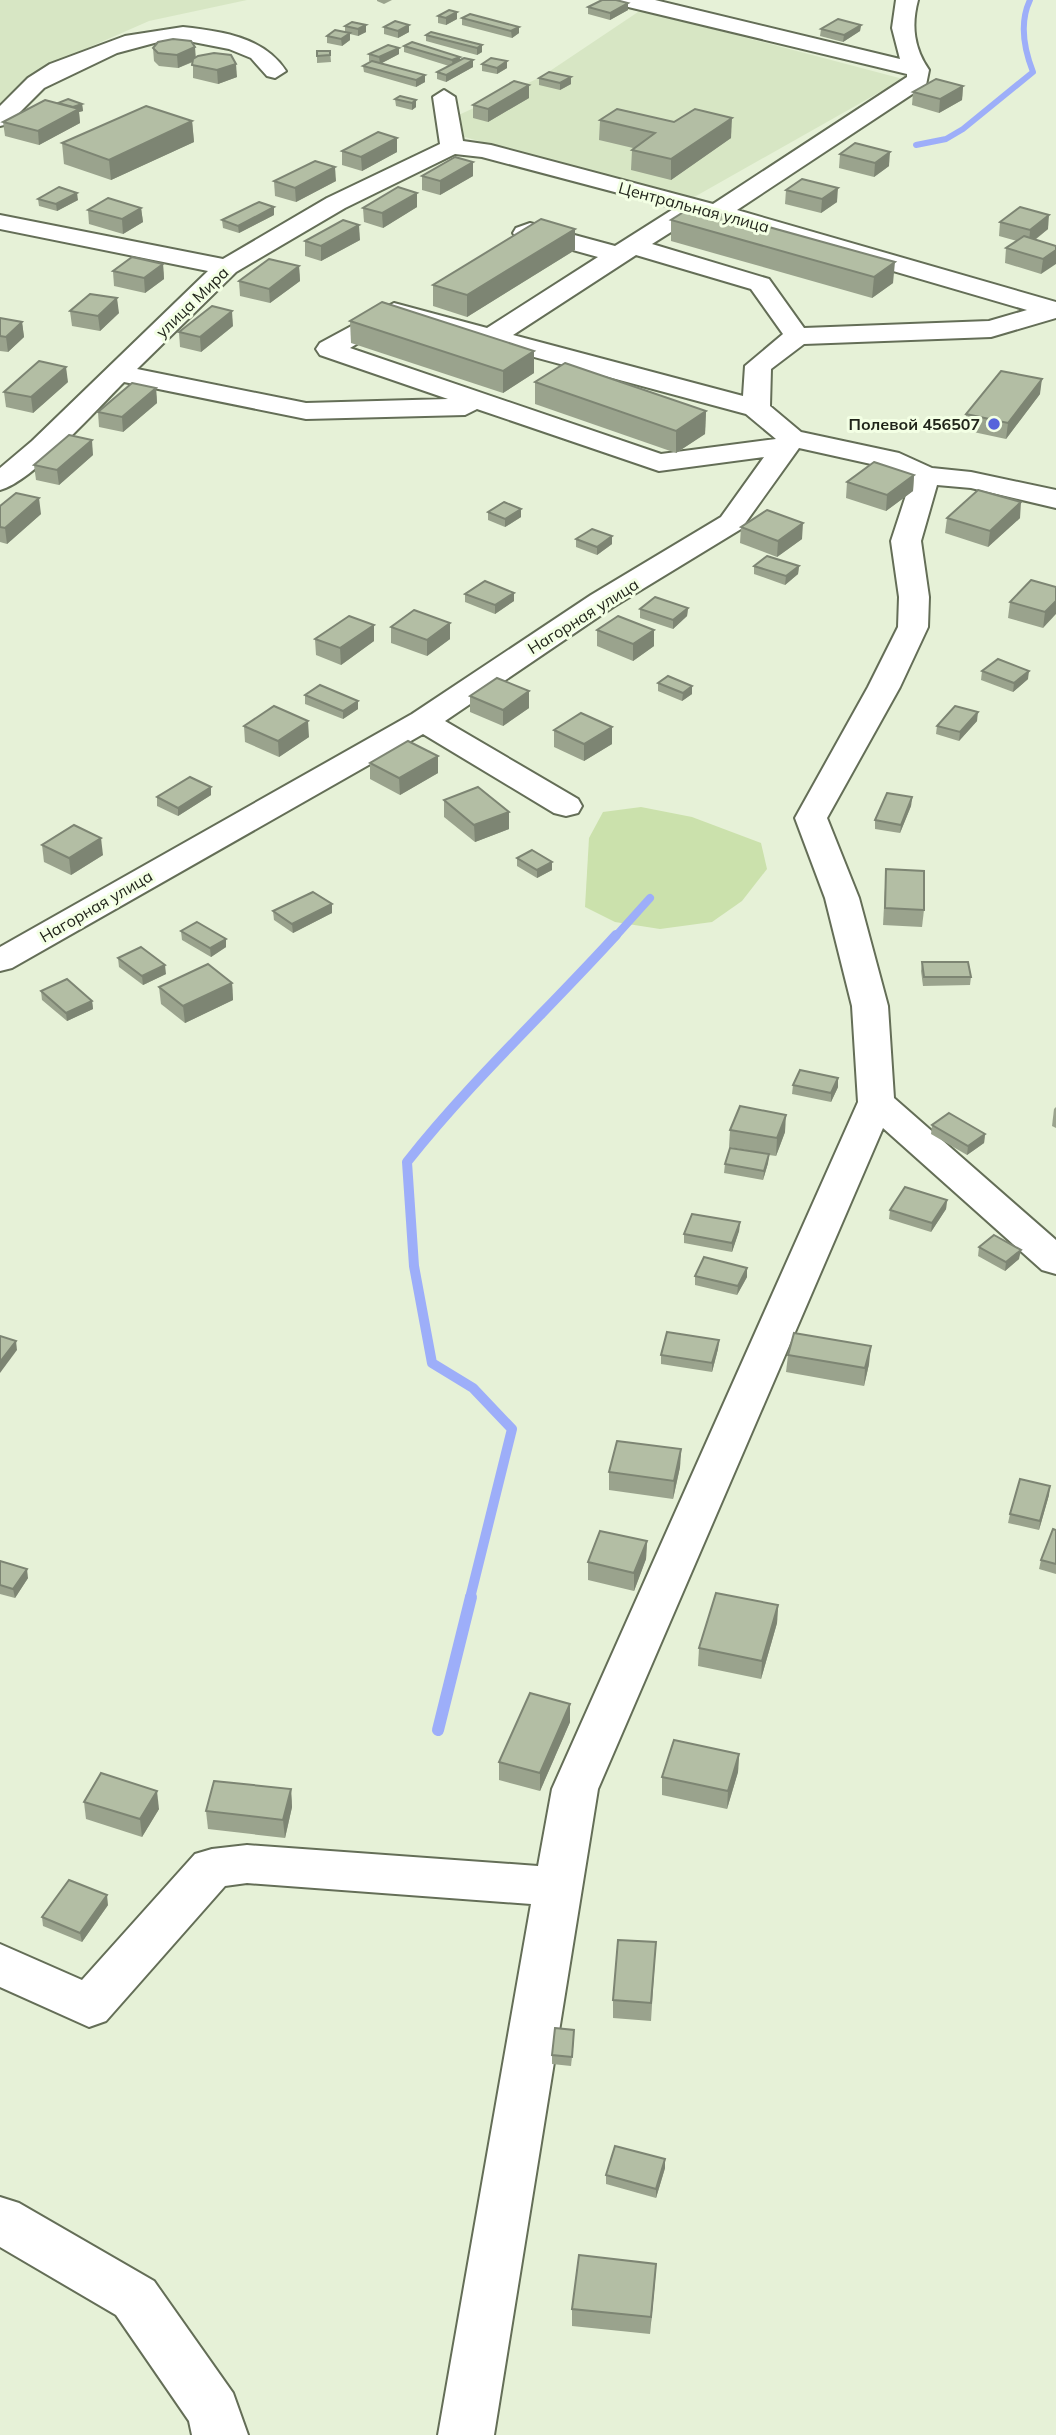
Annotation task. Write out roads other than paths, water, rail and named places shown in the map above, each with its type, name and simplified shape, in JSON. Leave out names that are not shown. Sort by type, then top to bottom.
[{"type":"street","points":[[628,0],[918,70]]},
{"type":"street","points":[[491,337],[628,251],[706,209],[908,89],[918,80],[918,70],[905,44],[901,26],[907,0]]},
{"type":"street","points":[[0,119],[36,83],[133,21]]},
{"type":"street","points":[[36,83],[136,37],[174,32],[220,38],[265,55],[275,71]]},
{"type":"street","points":[[443,97],[452,147]]},
{"type":"street","name":"Центральная улица","points":[[452,147],[483,149],[706,209],[1047,308]]},
{"type":"street","name":"улица Мира","points":[[0,482],[42,447],[226,268],[337,203],[452,147]]},
{"type":"street","points":[[0,222],[226,268]]},
{"type":"street","points":[[507,243],[530,230],[628,251],[760,285],[797,336]]},
{"type":"street","points":[[756,408],[758,366],[797,336],[990,329],[1047,308],[1056,279]]},
{"type":"street","points":[[428,291],[329,349],[659,463],[789,442],[888,459],[926,476],[971,480],[1056,499]]},
{"type":"street","points":[[394,311],[756,408],[789,442]]},
{"type":"street","points":[[118,373],[306,411],[488,406]]},
{"type":"street","name":"Нагорная улица","points":[[0,961],[423,721],[602,601],[731,523],[789,442]]},
{"type":"street","points":[[466,2435],[575,1789],[876,1102],[870,1006],[842,898],[811,818],[884,687],[913,627],[915,597],[906,541],[926,476]]},
{"type":"street","points":[[423,721],[566,806]]},
{"type":"street","points":[[876,1102],[1056,1261]]},
{"type":"street","points":[[0,1964],[89,2006],[212,1868],[247,1864],[558,1887]]},
{"type":"street","points":[[0,2220],[135,2298],[214,2411],[220,2435]]},
{"type":"waterway","points":[[916,145],[946,139],[963,129],[1033,72],[1024,36],[1030,0]]},
{"type":"waterway","points":[[615,937],[650,898]]},
{"type":"waterway","points":[[470,1598],[512,1429],[473,1388],[432,1363],[414,1266],[407,1162],[483,1075],[616,935]]},
{"type":"waterway","points":[[438,1730],[471,1597]]},
{"type":"place","name":"Полевой 456507","points":[[994,424]]}]
